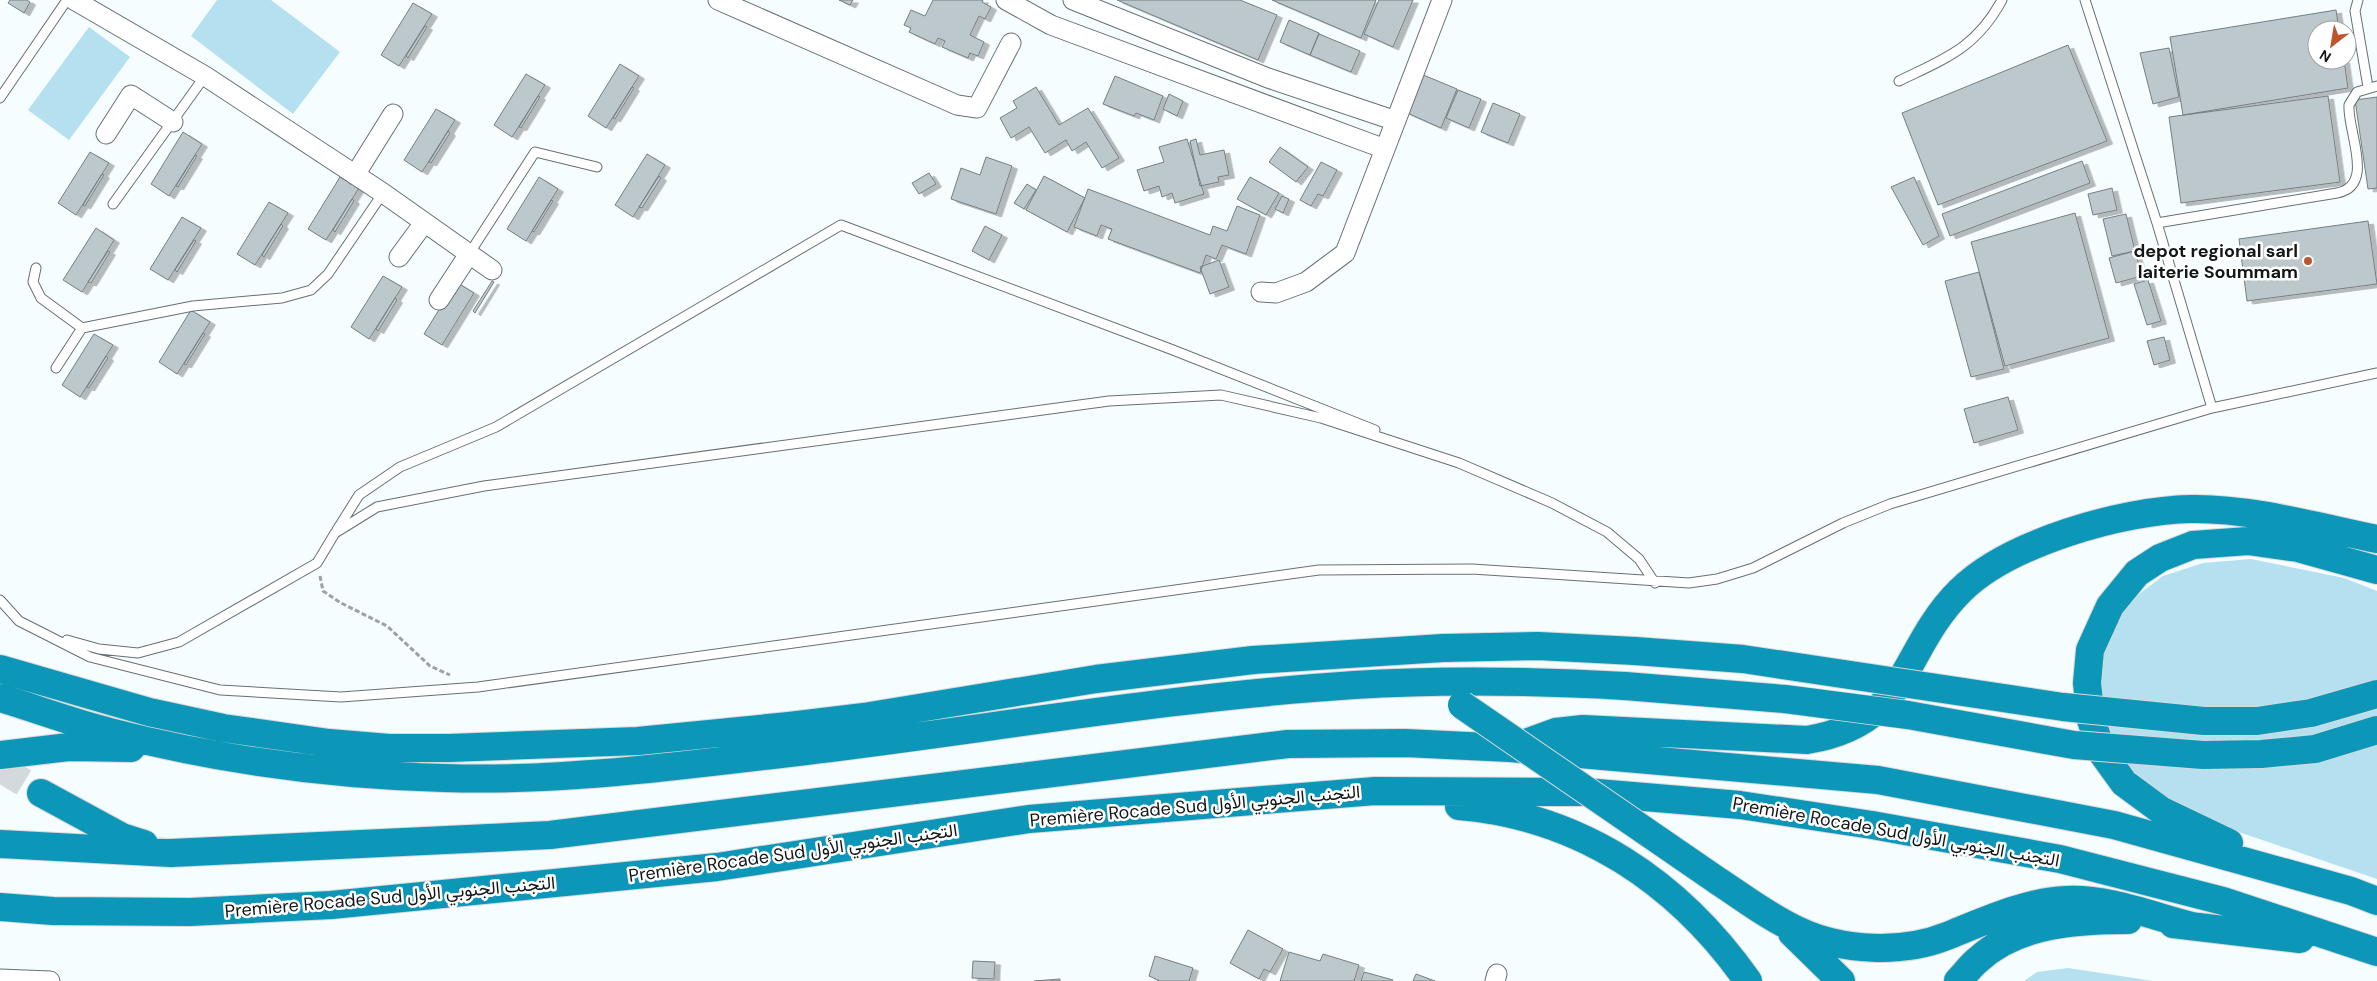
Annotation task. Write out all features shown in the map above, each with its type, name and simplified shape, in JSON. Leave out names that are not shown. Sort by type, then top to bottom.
[{"type":"highway","points":[[1510,748],[1556,732],[1583,729],[1807,740],[1827,736],[1852,726],[1874,714],[1891,698],[1940,616],[1960,591],[1987,569],[2030,547],[2075,529],[2130,517],[2190,509],[2266,517],[2377,540]]},
{"type":"highway","points":[[2351,891],[2216,838],[2162,811],[2124,783],[2103,754],[2091,720],[2087,683],[2090,650],[2110,606],[2137,573],[2160,558],[2193,545],[2256,542],[2298,548],[2377,570]]},
{"type":"highway","points":[[0,669],[149,712],[222,728],[329,743],[389,748],[449,748],[638,741],[864,717],[1096,679],[1253,660],[1443,648],[1538,646],[1635,651],[1743,660],[2063,707],[2204,721],[2257,721],[2311,713],[2377,694]]},
{"type":"highway","points":[[0,698],[108,732],[192,750],[255,761],[384,775],[454,778],[566,776],[627,772],[947,734],[1140,707],[1352,685],[1520,680],[1626,686],[1785,699],[1908,715],[2074,745],[2203,755],[2261,754],[2314,748],[2377,730]]},
{"type":"highway","points":[[1352,685],[1420,695],[1462,705],[1718,881],[1778,920],[1824,940],[1857,947],[1917,944],[1944,938],[1975,924],[2034,905],[2065,900],[2094,901],[2192,926]]},
{"type":"highway","name":"Première Rocade Sud التجنب الجنوبي الأول","points":[[172,853],[550,836],[1288,744],[1405,742],[1510,748],[1878,780],[2114,825],[2351,891],[2377,900]]},
{"type":"highway","points":[[0,755],[69,747],[192,750]]},
{"type":"highway","points":[[1374,791],[1413,802],[1486,808],[1523,817],[1591,842],[1622,859],[1678,900],[1701,922],[1748,981]]},
{"type":"highway","name":"Première Rocade Sud التجنب الجنوبي الأول","points":[[4,909],[190,912],[331,905],[717,867],[1029,819],[1374,791],[1585,792],[1740,805],[1872,825],[2089,866],[2223,901],[2370,949]]},
{"type":"highway","points":[[41,793],[122,837],[172,853]]},
{"type":"highway","points":[[0,844],[172,853]]},
{"type":"highway","points":[[1778,920],[1841,981]]},
{"type":"highway","points":[[1958,981],[1980,957],[2005,942],[2061,922],[2139,920],[2370,949]]},
{"type":"street","points":[[74,0],[205,76],[383,193],[492,270]]},
{"type":"street","points":[[718,0],[957,105],[977,108],[1011,43]]},
{"type":"street","points":[[1006,0],[1051,25],[1384,149]]},
{"type":"street","points":[[1072,0],[1268,78],[1396,121]]},
{"type":"street","points":[[1261,292],[1276,293],[1306,282],[1345,253],[1442,0]]},
{"type":"street","points":[[106,134],[131,95],[173,122]]},
{"type":"street","points":[[355,175],[393,114]]},
{"type":"street","points":[[399,257],[424,223]]},
{"type":"street","points":[[439,300],[469,254]]},
{"type":"street","points":[[0,979],[50,981]]},
{"type":"lane","points":[[0,98],[68,0]]},
{"type":"lane","points":[[1899,81],[1950,56],[1974,40],[1989,23],[2002,0]]},
{"type":"lane","points":[[2085,0],[2157,223],[2212,408]]},
{"type":"lane","points":[[2157,223],[2337,193],[2354,185],[2358,173],[2349,105],[2358,92],[2372,86],[2355,11],[2358,0]]},
{"type":"lane","points":[[112,204],[205,76]]},
{"type":"lane","points":[[469,254],[535,152],[597,166]]},
{"type":"lane","points":[[56,368],[82,328],[193,306],[282,298],[311,290],[328,274],[383,193]]},
{"type":"lane","points":[[49,636],[99,649],[138,653],[179,642],[317,563],[359,495],[400,468],[496,427],[841,225],[1173,350],[1459,463],[1552,504],[1607,532],[1639,559],[1655,582]]},
{"type":"lane","points":[[36,268],[33,282],[41,298],[82,328]]},
{"type":"lane","points":[[0,600],[19,621],[90,657],[220,690],[341,697],[478,687],[1319,570],[1472,569],[1689,583],[1717,578],[1753,568],[1842,523],[1890,504],[2212,408],[2377,373]]},
{"type":"lane","points":[[335,533],[377,507],[484,486],[1119,401],[1222,394],[1321,418],[1459,463]]},
{"type":"path","points":[[317,563],[323,591],[341,603],[387,626],[430,666],[478,687]]},
{"type":"shaded area","points":[[217,0],[271,0],[340,52],[293,114],[191,36]]},
{"type":"shaded area","points":[[89,27],[130,57],[69,140],[28,110]]},
{"type":"shaded area","points":[[2251,559],[2344,578],[2377,591],[2377,879],[2215,824],[2150,795],[2118,762],[2095,698],[2101,648],[2114,621],[2135,597],[2163,576],[2203,563]]},
{"type":"shaded area","points":[[2068,968],[2153,981],[2024,981],[2037,972]]},
{"type":"building","points":[[10,0],[27,0],[30,2],[24,13],[8,3]]},
{"type":"building","points":[[839,0],[853,0],[850,5]]},
{"type":"building","points":[[933,0],[983,0],[982,2],[991,7],[985,19],[979,16],[970,35],[984,42],[978,56],[970,53],[968,58],[942,47],[945,41],[938,38],[935,44],[909,32],[911,28],[904,25],[911,10],[925,16]]},
{"type":"building","points":[[1117,0],[1240,0],[1277,15],[1258,60]]},
{"type":"building","points":[[1272,0],[1376,0],[1361,38]]},
{"type":"building","points":[[1379,0],[1413,0],[1393,47],[1364,34]]},
{"type":"building","points":[[413,3],[432,14],[399,66],[381,55]]},
{"type":"building","points":[[2336,10],[2338,20],[2307,20],[2307,70],[2345,70],[2348,88],[2183,115],[2170,37]]},
{"type":"building","points":[[1289,20],[1319,33],[1310,55],[1280,42]]},
{"type":"building","points":[[425,26],[427,27],[408,58],[406,56]]},
{"type":"building","points":[[1319,34],[1360,51],[1351,72],[1310,55]]},
{"type":"building","points":[[2068,45],[2107,141],[1938,205],[1902,113]]},
{"type":"building","points":[[2169,48],[2179,97],[2153,104],[2140,53]]},
{"type":"building","points":[[620,64],[639,76],[606,128],[588,116]]},
{"type":"building","points":[[526,74],[545,85],[512,137],[494,125]]},
{"type":"building","points":[[1421,74],[1457,89],[1441,128],[1405,112]]},
{"type":"building","points":[[1115,76],[1163,96],[1154,120],[1136,113],[1134,116],[1103,104]]},
{"type":"building","points":[[632,87],[634,88],[615,119],[613,118]]},
{"type":"building","points":[[1036,87],[1059,125],[1088,108],[1119,158],[1102,168],[1086,142],[1072,151],[1066,140],[1045,153],[1029,127],[1011,138],[1000,118],[1017,108],[1013,101]]},
{"type":"building","points":[[1458,90],[1481,99],[1469,128],[1446,118]]},
{"type":"building","points":[[1169,94],[1183,101],[1177,116],[1163,109]]},
{"type":"building","points":[[538,96],[540,97],[521,128],[519,127]]},
{"type":"building","points":[[2328,96],[2340,182],[2181,203],[2169,117]]},
{"type":"building","points":[[2377,97],[2377,188],[2368,189],[2355,100]]},
{"type":"building","points":[[1493,103],[1520,114],[1508,143],[1481,132]]},
{"type":"building","points":[[436,109],[455,120],[422,172],[404,160]]},
{"type":"building","points":[[448,131],[450,133],[431,163],[429,162]]},
{"type":"building","points":[[183,132],[202,144],[169,196],[151,184]]},
{"type":"building","points":[[1187,139],[1204,194],[1175,203],[1172,193],[1162,197],[1159,186],[1144,191],[1137,170],[1164,162],[1159,147]]},
{"type":"building","points":[[1196,139],[1200,155],[1224,150],[1229,175],[1218,177],[1219,182],[1200,186],[1190,141]]},
{"type":"building","points":[[1280,147],[1308,167],[1296,182],[1269,162]]},
{"type":"building","points":[[90,152],[109,163],[76,215],[58,203]]},
{"type":"building","points":[[647,154],[665,165],[633,217],[615,205]]},
{"type":"building","points":[[195,155],[197,156],[178,187],[176,186]]},
{"type":"building","points":[[986,157],[1012,166],[996,214],[951,199],[961,168],[980,175]]},
{"type":"building","points":[[2082,161],[2090,183],[1950,236],[1942,214]]},
{"type":"building","points":[[1321,162],[1337,170],[1323,196],[1318,194],[1311,206],[1300,200]]},
{"type":"building","points":[[929,173],[936,184],[919,194],[912,183]]},
{"type":"building","points":[[102,174],[104,175],[85,206],[83,205]]},
{"type":"building","points":[[659,176],[661,178],[642,208],[639,207]]},
{"type":"building","points":[[1044,176],[1085,198],[1067,232],[1026,210]]},
{"type":"building","points":[[340,177],[359,188],[326,240],[308,229]]},
{"type":"building","points":[[539,177],[558,189],[526,241],[507,229]]},
{"type":"building","points":[[1250,177],[1279,193],[1266,215],[1237,199]]},
{"type":"building","points":[[1914,177],[1939,236],[1923,245],[1891,187]]},
{"type":"building","points":[[1027,184],[1036,190],[1024,209],[1014,203]]},
{"type":"building","points":[[2112,188],[2117,210],[2093,215],[2088,194]]},
{"type":"building","points":[[1088,189],[1210,235],[1213,226],[1227,231],[1237,206],[1260,215],[1246,254],[1222,245],[1216,259],[1206,255],[1200,273],[1108,239],[1112,229],[1101,225],[1097,236],[1074,227]]},
{"type":"building","points":[[1282,196],[1289,199],[1283,213],[1275,209]]},
{"type":"building","points":[[352,199],[354,201],[335,232],[333,230]]},
{"type":"building","points":[[551,200],[553,201],[534,232],[532,231]]},
{"type":"building","points":[[269,202],[288,213],[255,265],[237,254]]},
{"type":"building","points":[[2075,213],[2109,338],[2005,366],[1971,242]]},
{"type":"building","points":[[2126,214],[2135,251],[2112,256],[2103,219]]},
{"type":"building","points":[[182,217],[201,228],[168,280],[150,269]]},
{"type":"building","name":"depot regional sarl laiterie Soummam","points":[[2368,221],[2377,284],[2247,301],[2239,239]]},
{"type":"building","points":[[281,224],[283,226],[264,257],[262,255]]},
{"type":"building","points":[[985,226],[1002,235],[989,260],[972,251]]},
{"type":"building","points":[[96,228],[114,240],[82,292],[63,280]]},
{"type":"building","points":[[194,240],[196,241],[177,272],[175,270]]},
{"type":"building","points":[[108,251],[110,252],[91,283],[88,282]]},
{"type":"building","points":[[2135,251],[2142,276],[2116,283],[2109,258]]},
{"type":"building","points":[[1219,260],[1229,287],[1210,294],[1200,267]]},
{"type":"building","points":[[1979,272],[2004,369],[1971,377],[1945,281]]},
{"type":"building","points":[[383,276],[402,287],[369,339],[351,327]]},
{"type":"building","points":[[2148,280],[2161,321],[2147,325],[2134,284]]},
{"type":"building","points":[[492,281],[494,282],[475,313],[473,311]]},
{"type":"building","points":[[456,282],[474,293],[442,345],[424,334]]},
{"type":"building","points":[[395,298],[397,300],[378,331],[376,329]]},
{"type":"building","points":[[191,310],[210,322],[177,374],[159,362]]},
{"type":"building","points":[[203,333],[205,334],[186,365],[184,364]]},
{"type":"building","points":[[94,334],[113,345],[80,397],[62,385]]},
{"type":"building","points":[[2164,337],[2170,360],[2154,365],[2147,341]]},
{"type":"building","points":[[106,356],[108,358],[89,388],[87,387]]},
{"type":"building","points":[[2008,397],[2018,430],[1974,443],[1964,409]]},
{"type":"building","points":[[1248,930],[1283,949],[1270,972],[1264,969],[1259,979],[1230,963]]},
{"type":"building","points":[[1289,952],[1320,961],[1323,954],[1359,965],[1354,981],[1280,981]]},
{"type":"building","points":[[1155,956],[1193,968],[1189,981],[1160,981],[1149,976]]},
{"type":"building","points":[[973,961],[995,962],[994,979],[972,978]]},
{"type":"building","points":[[1364,972],[1393,980],[1361,981]]},
{"type":"building","points":[[1416,974],[1435,981],[1413,981]]},
{"type":"building","points":[[1060,979],[1060,981],[1034,981]]},
{"type":"tunnel","points":[[0,768],[41,793]]},
{"type":"place","name":"depot regional sarl laiterie Soummam","points":[[2308,261]]}]
